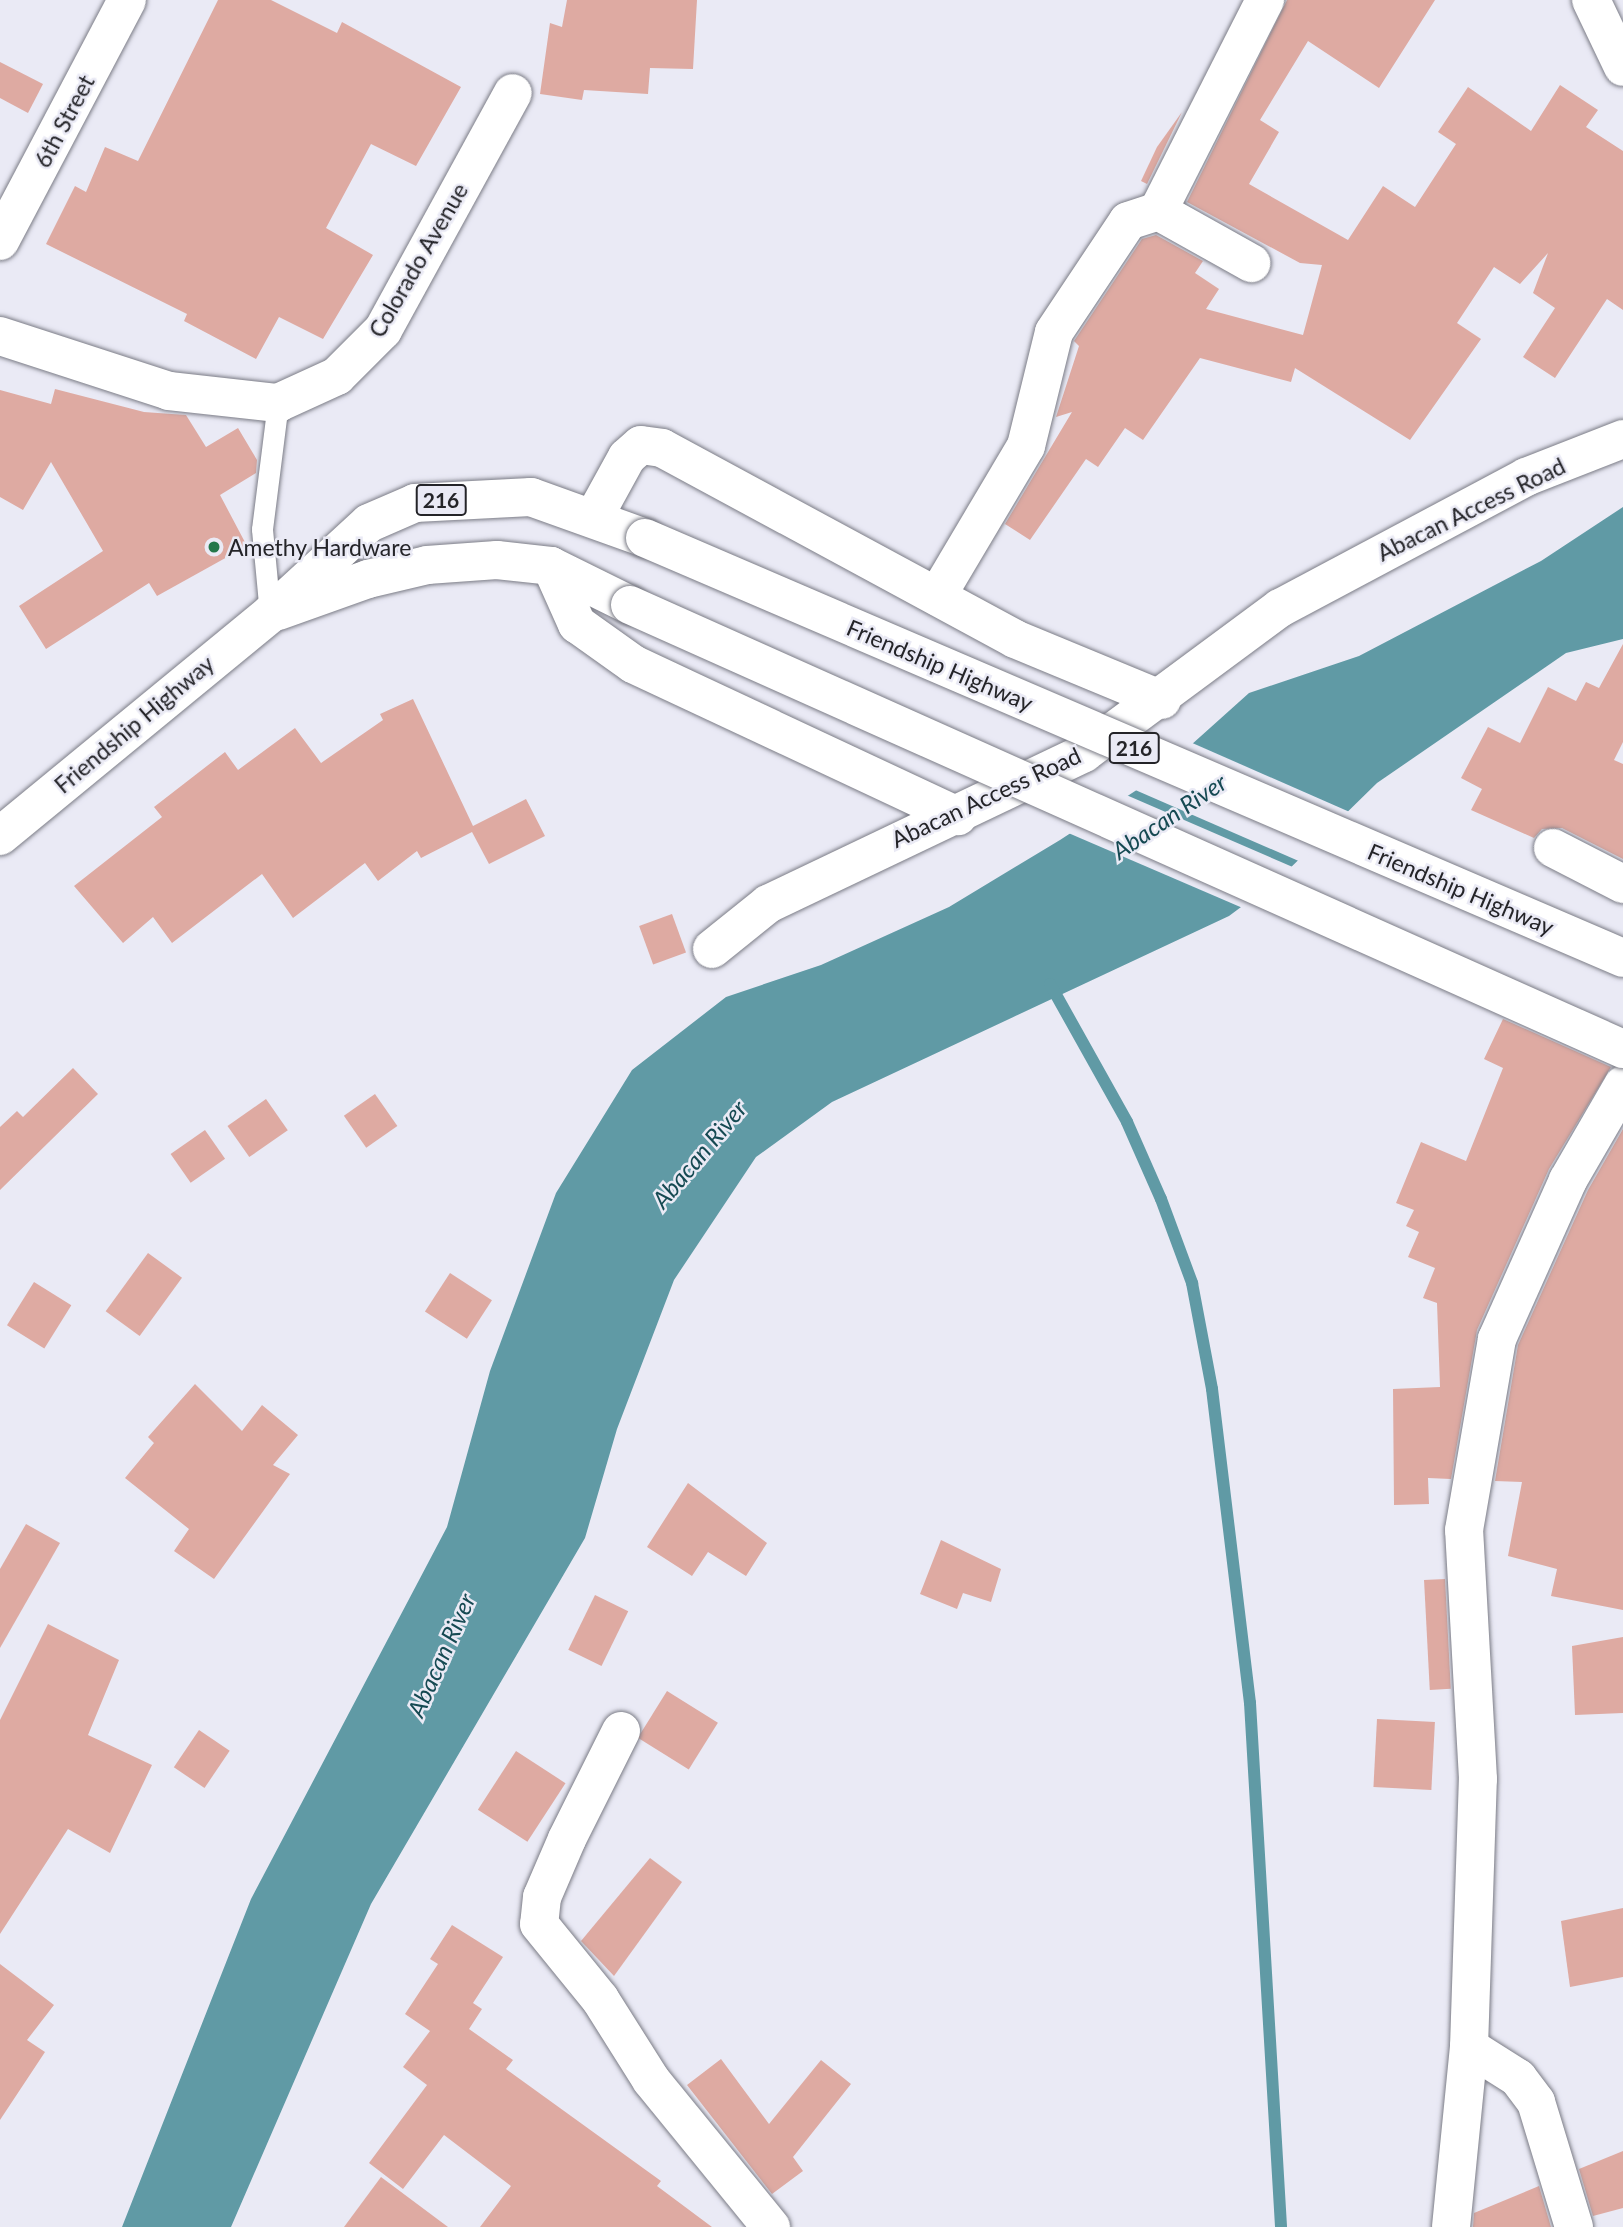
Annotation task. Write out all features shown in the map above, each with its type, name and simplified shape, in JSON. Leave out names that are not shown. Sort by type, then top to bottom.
[{"type":"street","name":"6th Street","points":[[0,241],[127,0]]},
{"type":"street","points":[[937,596],[1026,446],[1054,332],[1128,221],[1158,211],[1265,0]]},
{"type":"street","points":[[1591,0],[1623,67]]},
{"type":"street","name":"Colorado Avenue","points":[[278,403],[337,376],[383,330],[513,93]]},
{"type":"street","points":[[1158,211],[1251,263]]},
{"type":"street","points":[[0,336],[169,391],[278,403]]},
{"type":"street","name":"Abacan Access Road","points":[[712,949],[768,904],[958,816],[1084,753],[1162,700],[1280,608],[1525,477],[1623,439]]},
{"type":"street","points":[[594,517],[627,457],[641,445],[662,448],[1014,639],[1162,700]]},
{"type":"street","name":"Friendship Highway","points":[[0,836],[270,614],[369,523],[415,503],[531,497],[594,517],[645,538],[1623,958]]},
{"type":"street","name":"Friendship Highway","points":[[270,614],[427,565],[497,560],[551,566],[630,605],[1623,1049]]},
{"type":"street","points":[[551,566],[578,624],[633,664],[958,816]]},
{"type":"street","points":[[1553,848],[1623,884]]},
{"type":"street","points":[[1451,2227],[1469,2047],[1478,1779],[1464,1530],[1497,1339],[1568,1180],[1623,1085]]},
{"type":"street","points":[[621,1731],[567,1839],[542,1897],[539,1924],[600,1999],[651,2080],[771,2227]]},
{"type":"street","points":[[1469,2047],[1518,2078],[1536,2102],[1574,2227]]},
{"type":"lane","points":[[270,614],[262,529],[278,403]]},
{"type":"water","name":"Abacan River","points":[[1623,507],[1623,639],[1566,653],[1377,783],[1280,878],[1229,916],[832,1102],[756,1157],[674,1280],[617,1429],[585,1538],[371,1904],[231,2227],[122,2227],[251,1899],[447,1527],[490,1371],[556,1193],[632,1070],[726,997],[821,965],[949,907],[1060,840],[1152,780],[1249,693],[1359,656],[1541,561]]},
{"type":"pier","points":[[1190,742],[1352,813],[1301,862],[1133,789]]},
{"type":"pier","points":[[1124,794],[1295,868],[1245,909],[1066,832]]},
{"type":"building","points":[[218,0],[271,0],[337,33],[342,22],[461,87],[416,166],[371,144],[326,228],[373,255],[323,339],[279,317],[256,359],[184,321],[187,314],[46,244],[75,186],[86,192],[105,147],[138,161]]},
{"type":"building","points":[[567,0],[697,0],[693,69],[650,68],[648,94],[584,90],[582,100],[540,94],[550,23],[562,27]]},
{"type":"building","points":[[1287,0],[1435,0],[1379,88],[1308,41],[1260,120],[1279,132],[1249,184],[1348,240],[1383,186],[1415,207],[1456,144],[1438,132],[1468,87],[1531,131],[1560,85],[1598,110],[1586,127],[1623,151],[1623,310],[1607,299],[1555,378],[1523,357],[1555,308],[1533,293],[1548,253],[1520,284],[1494,267],[1457,323],[1481,339],[1410,440],[1295,368],[1291,382],[1200,358],[1143,440],[1125,428],[1098,467],[1086,459],[1030,540],[1005,524],[1072,412],[1056,417],[1079,346],[1074,341],[1142,239],[1156,235],[1203,261],[1195,273],[1219,289],[1206,309],[1303,335],[1322,265],[1300,263],[1187,202]]},
{"type":"building","points":[[0,62],[43,84],[28,113],[0,98]]},
{"type":"building","points":[[1182,112],[1147,184],[1141,181],[1157,147]]},
{"type":"building","points":[[55,389],[144,412],[186,415],[206,447],[238,428],[257,460],[256,473],[220,495],[247,546],[157,596],[149,583],[46,649],[19,606],[103,551],[51,462],[23,510],[0,497],[0,390],[51,404]]},
{"type":"building","points":[[1623,644],[1623,742],[1614,760],[1623,764],[1623,859],[1562,828],[1542,829],[1534,838],[1471,810],[1482,789],[1461,778],[1488,727],[1520,743],[1548,687],[1576,701],[1586,682],[1599,688]]},
{"type":"building","points":[[413,699],[473,826],[526,799],[545,836],[489,864],[472,832],[421,858],[417,851],[378,881],[365,863],[293,918],[262,874],[172,943],[153,917],[123,943],[74,886],[162,817],[154,807],[225,752],[238,770],[295,728],[321,763],[383,720],[380,714]]},
{"type":"building","points":[[672,914],[686,953],[653,964],[639,926]]},
{"type":"building","points":[[1503,1019],[1611,1067],[1549,1169],[1477,1330],[1451,1479],[1428,1478],[1429,1504],[1394,1505],[1393,1389],[1440,1387],[1437,1303],[1423,1298],[1435,1268],[1408,1257],[1419,1232],[1406,1226],[1414,1210],[1396,1203],[1421,1142],[1466,1161],[1503,1068],[1484,1059]]},
{"type":"building","points":[[73,1068],[98,1094],[0,1190],[0,1127],[17,1111],[23,1117]]},
{"type":"building","points":[[375,1094],[397,1126],[366,1148],[344,1116]]},
{"type":"building","points":[[266,1099],[288,1130],[249,1157],[227,1126]]},
{"type":"building","points":[[1623,1129],[1623,1610],[1551,1596],[1557,1569],[1508,1556],[1522,1482],[1495,1481],[1518,1345],[1588,1190]]},
{"type":"building","points":[[205,1130],[225,1159],[191,1183],[171,1154]]},
{"type":"building","points":[[148,1253],[182,1278],[140,1336],[106,1311]]},
{"type":"building","points":[[450,1273],[492,1300],[467,1339],[425,1312]]},
{"type":"building","points":[[34,1282],[71,1305],[44,1349],[7,1325]]},
{"type":"building","points":[[195,1384],[242,1431],[262,1405],[298,1435],[273,1465],[290,1474],[214,1579],[174,1551],[189,1529],[125,1478],[154,1443],[148,1437]]},
{"type":"building","points":[[688,1483],[767,1543],[746,1576],[708,1552],[692,1576],[647,1547]]},
{"type":"building","points":[[26,1524],[60,1543],[0,1648],[0,1569]]},
{"type":"building","points":[[941,1540],[1001,1569],[991,1602],[963,1593],[957,1609],[920,1594]]},
{"type":"building","points":[[1445,1579],[1451,1689],[1430,1690],[1424,1580]]},
{"type":"building","points":[[595,1595],[628,1611],[602,1666],[568,1650]]},
{"type":"building","points":[[48,1624],[119,1660],[88,1735],[152,1765],[110,1853],[68,1829],[0,1934],[0,1720]]},
{"type":"building","points":[[1623,1637],[1623,1713],[1575,1715],[1572,1646]]},
{"type":"building","points":[[667,1691],[718,1723],[689,1769],[638,1738]]},
{"type":"building","points":[[1377,1719],[1435,1722],[1431,1790],[1373,1787]]},
{"type":"building","points":[[199,1730],[230,1751],[205,1788],[174,1767]]},
{"type":"building","points":[[516,1751],[565,1783],[527,1842],[478,1810]]},
{"type":"building","points":[[650,1858],[682,1882],[614,1976],[581,1941]]},
{"type":"building","points":[[1623,1908],[1623,1977],[1570,1987],[1561,1921]]},
{"type":"building","points":[[452,1925],[503,1957],[473,2003],[482,2009],[469,2029],[513,2060],[506,2069],[661,2181],[657,2186],[712,2227],[480,2227],[511,2186],[444,2135],[403,2189],[369,2163],[427,2085],[403,2067],[430,2031],[405,2014],[438,1964],[430,1959]]},
{"type":"building","points":[[0,1964],[54,2005],[27,2040],[45,2052],[0,2120]]},
{"type":"building","points":[[721,2059],[769,2124],[821,2060],[851,2084],[793,2157],[803,2171],[772,2194],[687,2085]]},
{"type":"building","points":[[1623,2151],[1623,2208],[1593,2216],[1579,2169]]},
{"type":"building","points":[[381,2177],[448,2227],[344,2227]]},
{"type":"building","points":[[1539,2186],[1551,2227],[1473,2227],[1474,2213]]},
{"type":"waterway","points":[[1050,984],[1127,1122],[1161,1199],[1192,1283],[1212,1389],[1250,1703],[1281,2227]]},
{"type":"place","name":"Amethy Hardware","points":[[214,547]]}]
